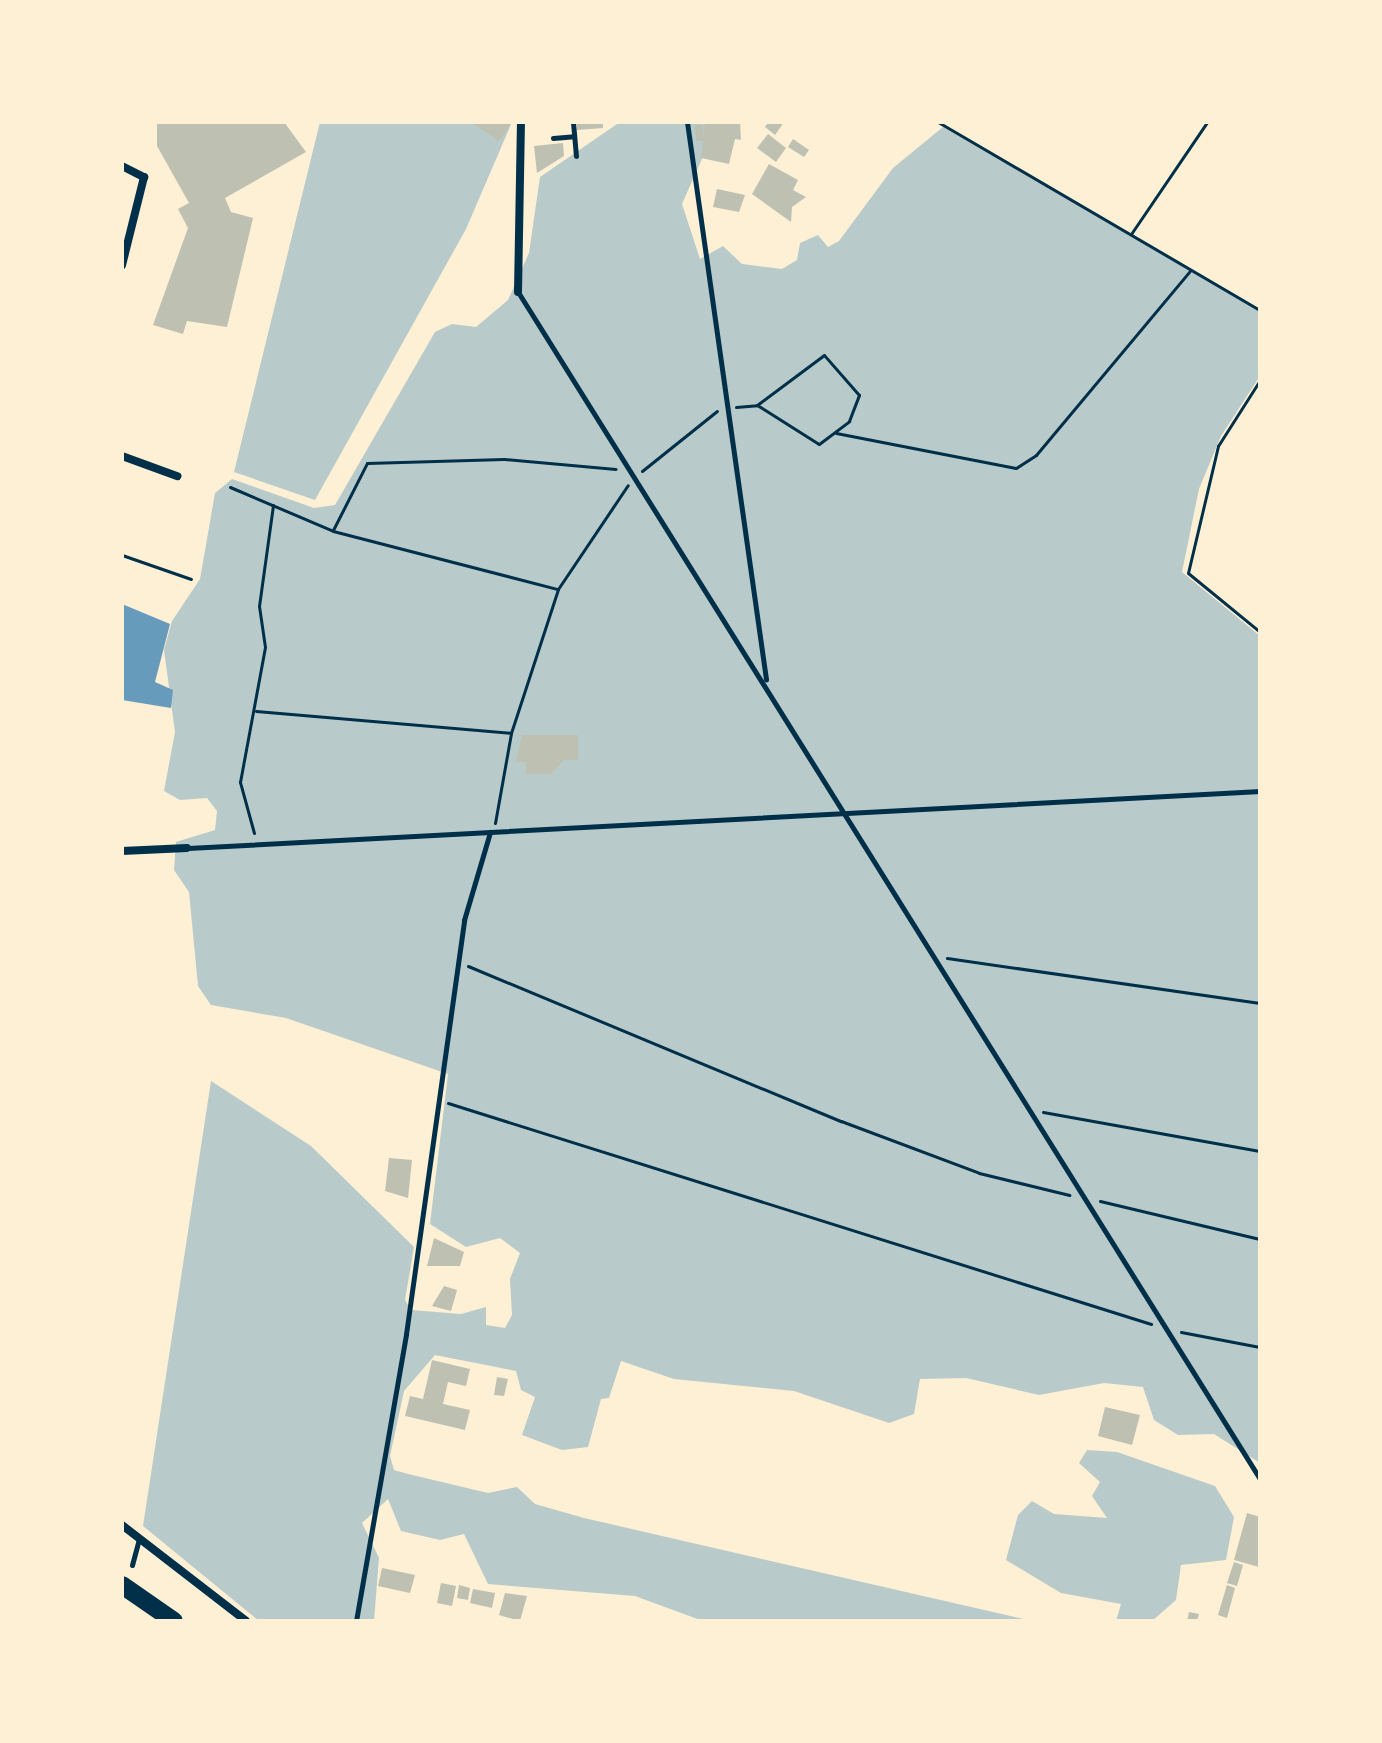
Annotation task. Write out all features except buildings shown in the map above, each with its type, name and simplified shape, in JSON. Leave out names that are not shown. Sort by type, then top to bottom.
[{"type":"highway","points":[[122,1585],[174,1621]]},
{"type":"street","points":[[518,292],[521,122]]},
{"type":"street","points":[[122,166],[144,177],[122,265]]},
{"type":"street","points":[[122,456],[177,476]]},
{"type":"street","points":[[122,851],[187,848]]},
{"type":"street","points":[[122,1525],[246,1621]]},
{"type":"lane","points":[[573,122],[576,156]]},
{"type":"lane","points":[[687,122],[767,681]]},
{"type":"lane","points":[[553,138],[574,136]]},
{"type":"lane","points":[[518,292],[633,478],[767,681],[1172,1330],[1260,1479]]},
{"type":"lane","points":[[187,848],[1260,791]]},
{"type":"lane","points":[[356,1621],[439,1101],[458,962],[491,832]]},
{"type":"lane","points":[[132,1565],[139,1539]]},
{"type":"path","points":[[938,122],[1260,310]]},
{"type":"path","points":[[1131,234],[1207,122]]},
{"type":"path","points":[[836,433],[1016,468],[1036,455],[1190,271]]},
{"type":"path","points":[[491,832],[511,733],[558,589],[633,478],[728,406],[757,405],[824,355],[859,395],[859,407],[836,433],[809,443],[757,405]]},
{"type":"path","points":[[1260,380],[1218,446],[1188,573],[1260,632]]},
{"type":"path","points":[[333,531],[367,463],[476,458],[628,470]]},
{"type":"path","points":[[230,487],[333,531],[558,589]]},
{"type":"path","points":[[253,844],[240,782],[255,711],[267,628],[259,606],[273,505]]},
{"type":"path","points":[[122,555],[191,579]]},
{"type":"path","points":[[255,711],[511,733]]},
{"type":"path","points":[[939,957],[1260,1003]]},
{"type":"path","points":[[458,962],[883,1137],[992,1177],[1260,1239]]},
{"type":"path","points":[[439,1101],[1172,1330],[1260,1347]]},
{"type":"path","points":[[1035,1111],[1260,1151]]},
{"type":"shaded area","points":[[320,122],[512,122],[466,229],[315,500],[234,472]]},
{"type":"shaded area","points":[[620,122],[706,122],[705,152],[682,204],[700,259],[723,246],[742,264],[782,269],[797,260],[800,243],[818,235],[828,247],[839,241],[893,168],[943,127],[1260,311],[1260,376],[1221,436],[1199,489],[1182,572],[1260,636],[1260,1463],[1214,1434],[1178,1435],[1154,1420],[1143,1387],[1104,1383],[1039,1395],[966,1378],[920,1379],[914,1414],[889,1423],[794,1391],[674,1379],[621,1361],[609,1398],[601,1399],[588,1447],[562,1450],[522,1435],[535,1397],[521,1390],[516,1371],[435,1355],[404,1391],[390,1456],[394,1470],[408,1474],[488,1493],[517,1487],[535,1504],[584,1518],[1032,1621],[703,1621],[635,1596],[488,1584],[464,1534],[440,1540],[401,1531],[388,1499],[362,1523],[379,1558],[374,1621],[259,1621],[143,1526],[211,1081],[311,1146],[414,1247],[405,1300],[411,1310],[461,1314],[486,1307],[486,1325],[505,1328],[512,1315],[510,1279],[520,1253],[500,1238],[466,1247],[430,1224],[448,1074],[286,1018],[211,1005],[198,986],[189,892],[174,870],[176,842],[215,830],[217,811],[207,798],[180,800],[164,791],[175,732],[164,650],[172,621],[200,579],[215,493],[232,479],[314,508],[335,505],[435,332],[452,324],[476,327],[508,300],[529,253],[540,177]]},
{"type":"shaded area","points":[[1087,1450],[1117,1452],[1215,1486],[1234,1517],[1226,1560],[1181,1565],[1176,1600],[1152,1621],[1116,1621],[1121,1604],[1061,1593],[1006,1560],[1018,1515],[1032,1501],[1054,1514],[1107,1518],[1092,1496],[1100,1482],[1079,1463]]},
{"type":"water","points":[[122,604],[170,624],[155,682],[173,690],[171,708],[122,700]]}]
